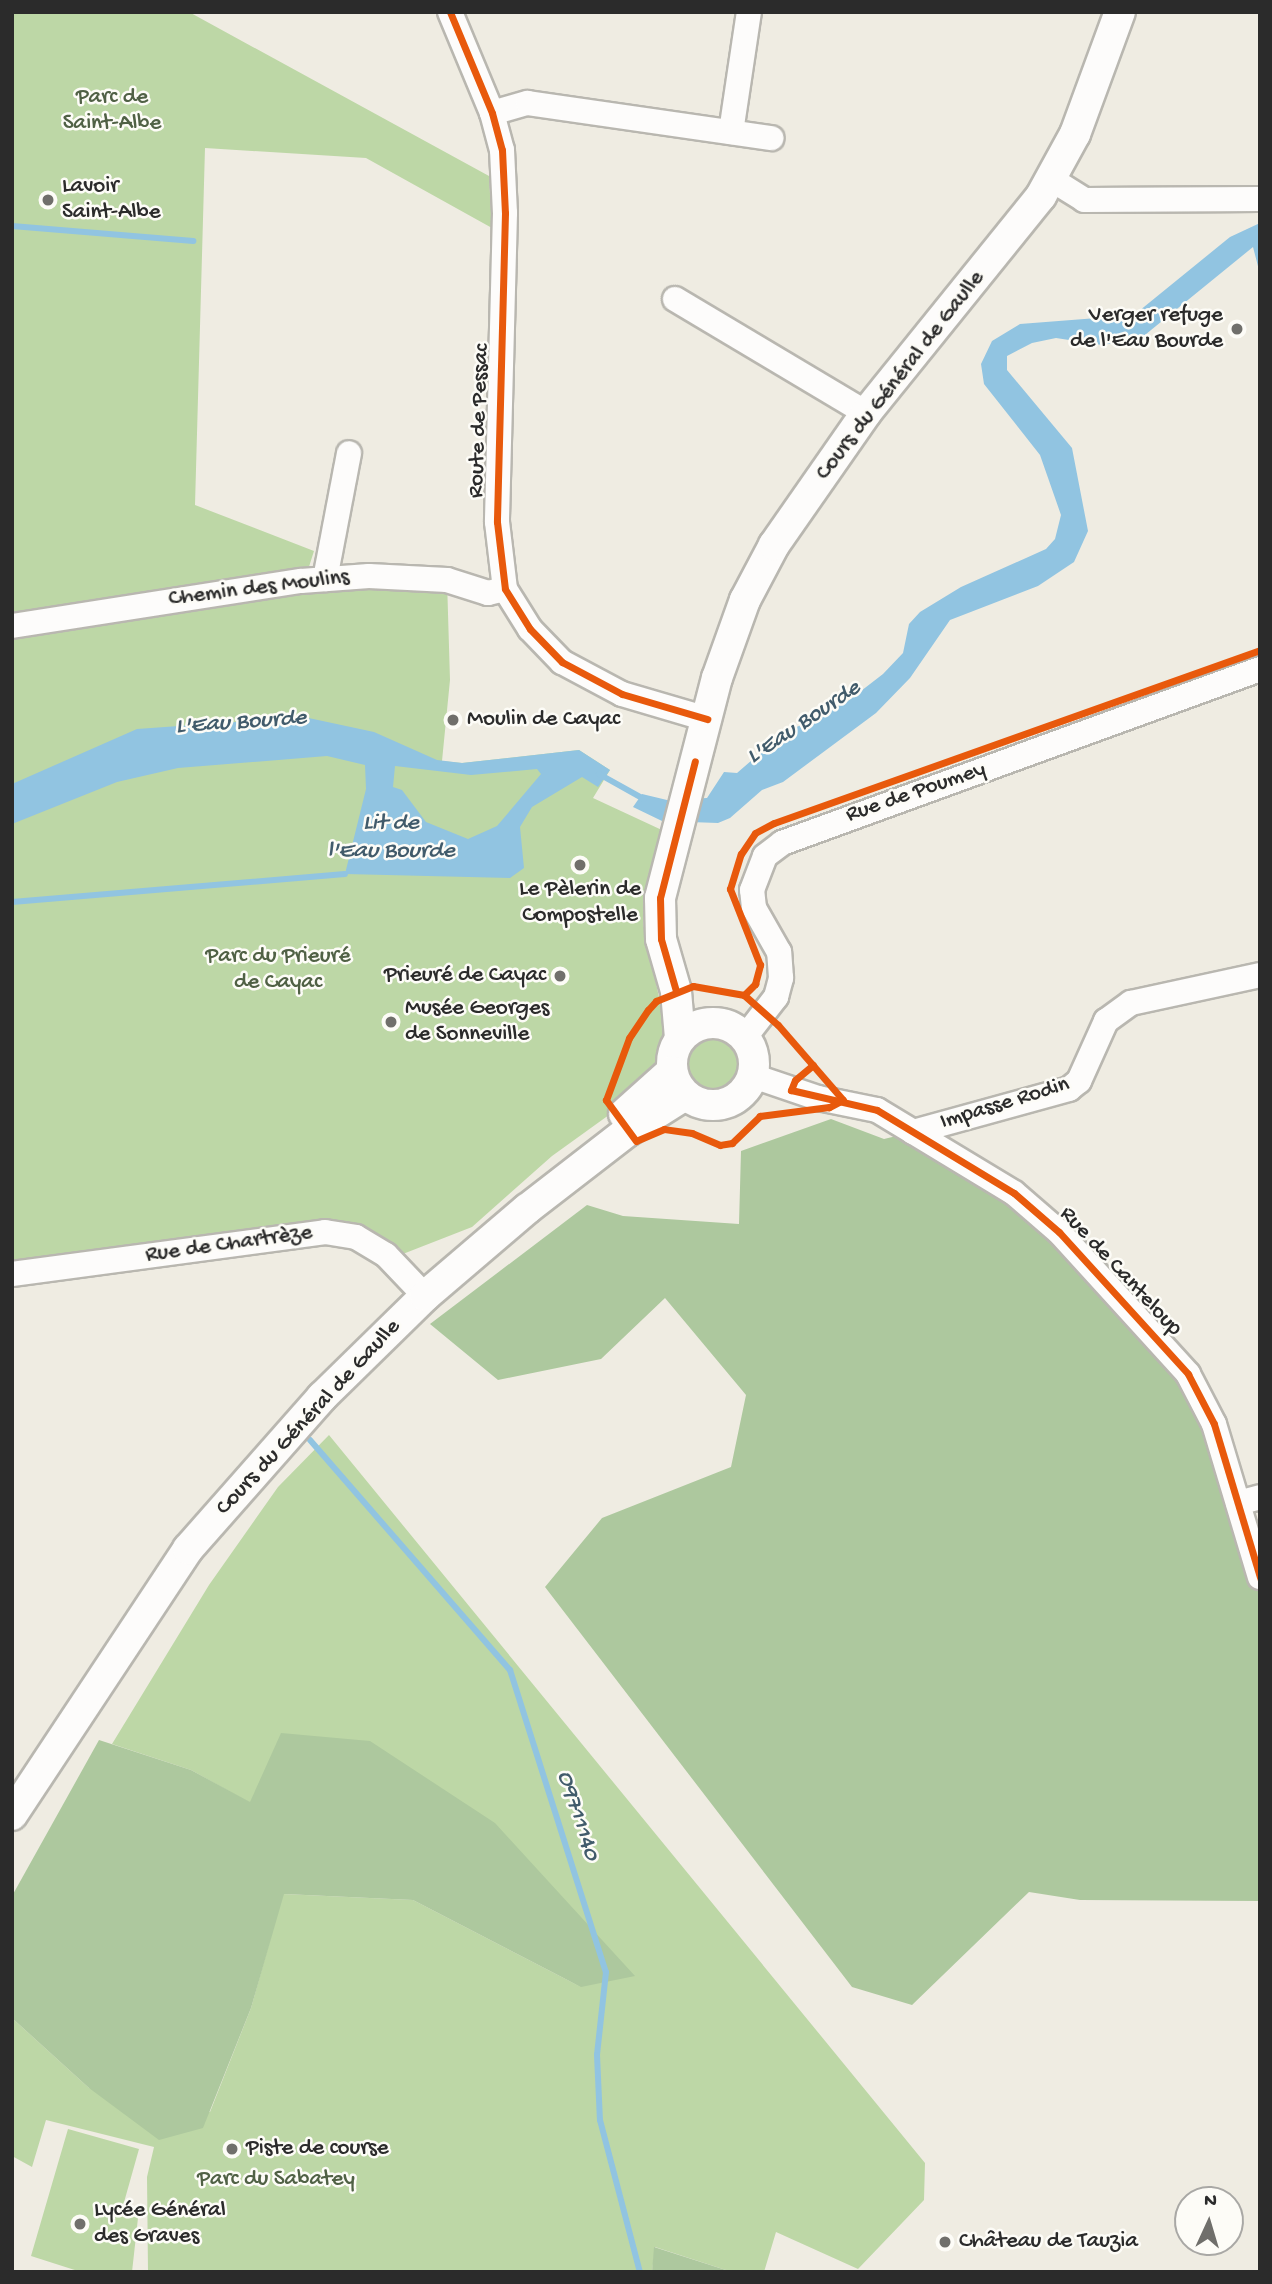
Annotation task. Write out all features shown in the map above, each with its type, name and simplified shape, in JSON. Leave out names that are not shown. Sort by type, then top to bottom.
[{"type":"main road","name":"Cours du Général de Gaulle","points":[[676,991],[664,958],[659,920],[676,835],[732,632],[761,569],[866,413],[1051,179],[1080,122],[1120,12]]},
{"type":"main road","points":[[676,991],[707,1023]]},
{"type":"main road","points":[[676,991],[680,1038],[679,1083]]},
{"type":"main road","points":[[679,1083],[708,1105],[721,1105],[741,1095],[753,1076],[754,1055],[745,1037],[728,1025],[707,1023],[680,1038]]},
{"type":"main road","points":[[12,1815],[240,1471],[420,1290],[679,1083]]},
{"type":"street","name":"Route de Pessac","points":[[450,12],[492,113],[502,150],[505,213],[497,522],[505,589],[525,623],[562,662],[622,694],[707,719]]},
{"type":"street","points":[[731,132],[749,12]]},
{"type":"street","points":[[492,113],[528,103],[772,138]]},
{"type":"street","points":[[1051,179],[1084,200],[1260,199]]},
{"type":"street","points":[[675,299],[866,413]]},
{"type":"street","points":[[325,579],[349,453]]},
{"type":"street","name":"Chemin des Moulins","points":[[12,626],[325,579],[369,576],[447,580],[488,593],[505,589]]},
{"type":"street","name":"Rue de Poumey","points":[[745,1037],[776,997],[781,978],[779,952],[754,908],[752,890],[765,856],[782,843],[1260,669]]},
{"type":"street","name":"Impasse Rodin","points":[[914,1132],[1069,1089],[1079,1082],[1106,1021],[1131,1003],[1260,975]]},
{"type":"street","name":"Rue de Canteloup","points":[[753,1076],[818,1098],[862,1105],[914,1132],[1041,1215],[1188,1374],[1249,1500],[1260,1577]]},
{"type":"street","name":"Rue de Chartrèze","points":[[12,1274],[325,1232],[356,1237],[386,1255],[420,1290]]},
{"type":"green space","name":"Parc du Prieuré de Cayac","points":[[12,12],[189,12],[489,176],[492,228],[366,158],[205,148],[195,505],[314,551],[307,573],[447,580],[450,680],[442,761],[462,763],[579,750],[610,770],[593,798],[664,831],[647,884],[643,923],[667,1034],[645,1089],[552,1156],[472,1227],[390,1259],[356,1237],[12,1274]]},
{"type":"green space","points":[[707,1033],[719,1033],[735,1042],[742,1052],[742,1076],[735,1086],[719,1095],[707,1095],[696,1090],[687,1081],[682,1070],[682,1058],[687,1047],[696,1038]]},
{"type":"green space","points":[[831,1119],[884,1139],[913,1132],[1014,1193],[1188,1374],[1260,1577],[1260,1901],[1080,1900],[1029,1892],[912,2005],[852,1987],[545,1587],[602,1518],[731,1467],[746,1395],[665,1298],[601,1359],[498,1380],[430,1324],[587,1205],[623,1216],[739,1224],[741,1151]]},
{"type":"green space","name":"Parc du Sabatey","points":[[329,1435],[925,2163],[924,2200],[858,2269],[776,2232],[764,2272],[732,2272],[655,2247],[652,2272],[148,2272],[147,2177],[154,2147],[46,2120],[32,2167],[12,2156],[12,2018],[89,2088],[210,2112],[251,2008],[283,1894],[413,1900],[581,1987],[191,1770],[112,1744],[209,1585],[278,1487]]},
{"type":"green space","points":[[281,1733],[370,1741],[495,1823],[635,1976],[581,1987],[413,1900],[284,1894],[251,2008],[203,2128],[159,2140],[89,2088],[12,2018],[12,1896],[99,1740],[191,1770],[250,1802]]},
{"type":"green space","name":"Lycée Général des Graves","points":[[68,2129],[139,2149],[121,2213],[138,2218],[132,2272],[81,2272],[31,2256]]},
{"type":"green space","points":[[654,2247],[732,2272],[652,2272]]},
{"type":"water","points":[[1260,223],[1260,274],[1253,247],[1140,339],[1102,345],[1056,338],[1032,343],[1007,356],[1007,370],[1072,448],[1088,531],[1074,562],[1038,586],[950,620],[910,678],[876,713],[783,782],[762,790],[730,818],[718,823],[662,821],[633,807],[642,794],[667,800],[707,798],[724,772],[737,773],[781,735],[848,701],[883,674],[903,653],[909,624],[920,612],[961,587],[1046,549],[1055,539],[1061,515],[1040,455],[984,384],[981,364],[992,341],[1020,324],[1123,316],[1139,311],[1230,237]]},
{"type":"water","name":"Lit de l'Eau Bourde","points":[[304,717],[374,732],[437,760],[462,763],[579,750],[610,770],[598,787],[582,777],[532,807],[520,827],[524,868],[510,878],[345,874],[366,789],[365,765],[327,756],[178,768],[117,782],[12,824],[12,784],[137,729]],"holes":[[[395,766],[471,775],[537,769],[541,774],[497,826],[468,839],[426,822],[402,790],[393,787]]]},
{"type":"waterway","points":[[12,226],[193,241]]},
{"type":"waterway","name":"L'Eau Bourde","points":[[599,774],[644,799]]},
{"type":"waterway","points":[[12,902],[345,874]]},
{"type":"waterway","name":"O9711140","points":[[310,1440],[510,1670],[606,1972],[597,2055],[600,2120],[640,2272]]},
{"type":"cycle path","points":[[450,12],[492,113],[502,150],[505,213],[497,522],[505,589],[530,629],[562,662],[622,694],[707,719]]},
{"type":"cycle path","points":[[744,995],[755,984],[760,965],[730,889],[741,854],[755,833],[774,823],[1260,650]]},
{"type":"cycle path","points":[[676,991],[661,939],[660,898],[695,761]]},
{"type":"cycle path","points":[[693,986],[744,995],[778,1025],[843,1100],[829,1107],[760,1116],[732,1143],[720,1145],[692,1133],[664,1129],[636,1141],[606,1100],[629,1038],[648,1010],[656,1001],[693,986]]},
{"type":"cycle path","points":[[813,1065],[795,1080],[791,1090],[877,1110],[1014,1193],[1059,1232],[1188,1374],[1214,1424],[1260,1577]]},
{"type":"place","name":"Lavoir Saint-Albe","points":[[48,200]]},
{"type":"place","name":"Verger refuge de l'Eau Bourde","points":[[1237,329]]},
{"type":"place","name":"Moulin de Cayac","points":[[453,720]]},
{"type":"place","name":"Le Pèlerin de Compostelle","points":[[580,865]]},
{"type":"place","name":"Prieuré de Cayac","points":[[560,976]]},
{"type":"place","name":"Musée Georges de Sonneville","points":[[391,1022]]},
{"type":"place","name":"Piste de course","points":[[232,2149]]},
{"type":"place","name":"Lycée Général des Graves","points":[[80,2224]]},
{"type":"place","name":"Château de Tauzia","points":[[945,2242]]},
{"type":"park label","name":"Parc de Saint-Albe","points":[[112,111]]}]
